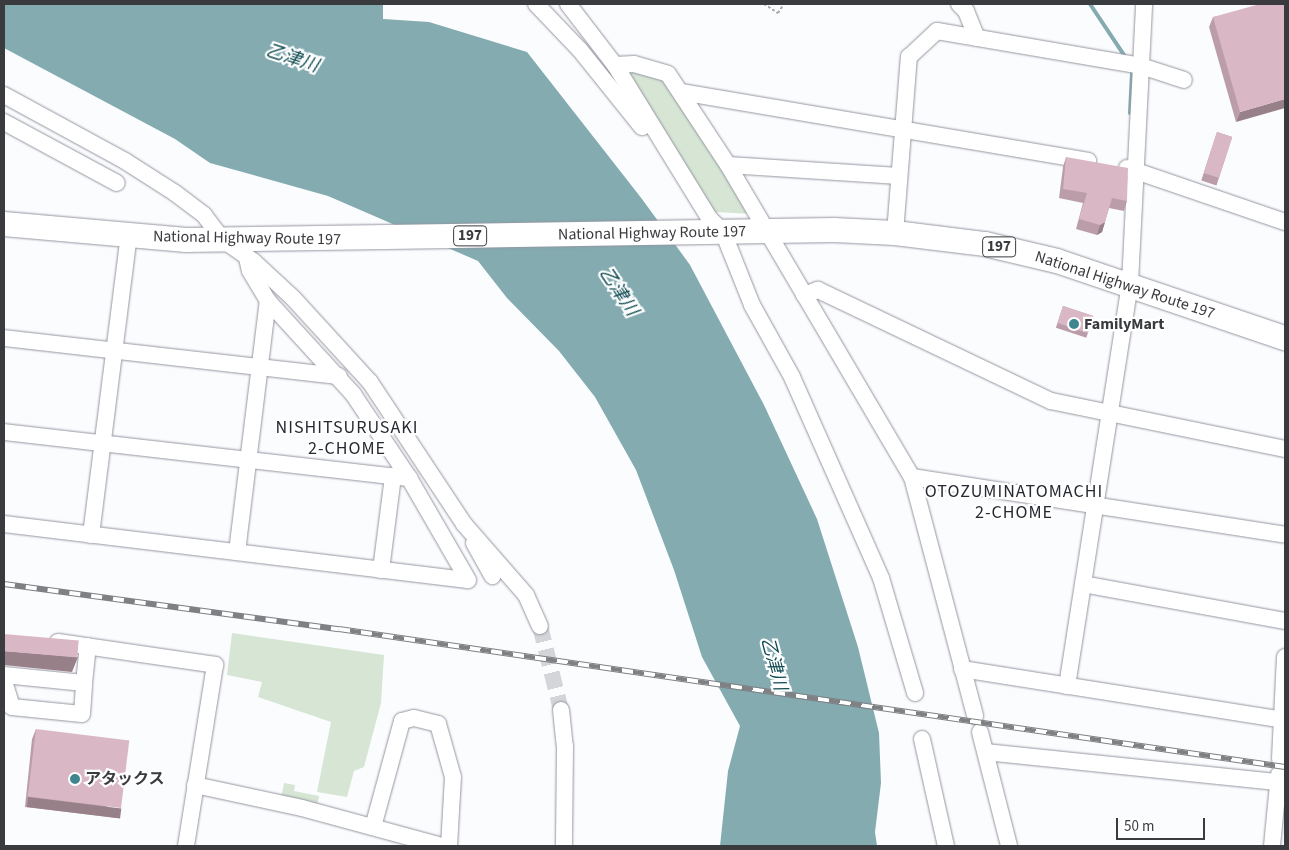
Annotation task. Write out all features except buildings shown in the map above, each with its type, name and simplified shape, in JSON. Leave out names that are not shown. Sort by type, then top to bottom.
[{"type":"highway","name":"National Highway Route 197","points":[[4,224],[237,246],[700,232],[895,233],[1018,251],[1130,283],[1285,338]]},
{"type":"street","points":[[536,4],[580,50],[662,155],[680,172]]},
{"type":"street","points":[[568,4],[615,65],[709,218],[723,232],[752,306],[792,377],[881,578],[915,693]]},
{"type":"street","points":[[959,4],[966,11],[977,38]]},
{"type":"street","points":[[1067,686],[1130,283],[1144,4]]},
{"type":"street","points":[[895,233],[909,56],[937,31],[1141,66],[1184,80]]},
{"type":"street","points":[[615,65],[634,64],[668,74],[681,92],[728,165],[764,231],[912,477],[976,716]]},
{"type":"street","points":[[681,92],[1136,169],[1285,222]]},
{"type":"street","points":[[4,95],[125,161],[175,193],[204,214],[293,298],[370,382],[464,524],[492,576]]},
{"type":"street","points":[[4,122],[117,183]]},
{"type":"street","points":[[728,165],[899,176]]},
{"type":"street","points":[[91,535],[129,235]]},
{"type":"street","points":[[4,524],[468,580],[401,477],[339,376],[268,302],[237,246]]},
{"type":"street","points":[[804,295],[818,290],[1052,401],[1110,411],[1285,449]]},
{"type":"street","points":[[237,552],[268,302]]},
{"type":"street","points":[[4,338],[339,376]]},
{"type":"street","points":[[4,432],[401,477]]},
{"type":"street","points":[[381,570],[401,477]]},
{"type":"street","points":[[912,477],[1285,536]]},
{"type":"street","points":[[464,524],[511,575],[526,595],[540,626]]},
{"type":"street","points":[[1083,584],[1285,621]]},
{"type":"street","points":[[43,640],[215,665],[186,846]]},
{"type":"street","points":[[4,681],[12,707],[82,714],[88,646]]},
{"type":"street","points":[[1272,846],[1281,775],[1285,657]]},
{"type":"street","points":[[962,669],[1283,720]]},
{"type":"street","points":[[4,675],[84,683]]},
{"type":"street","points":[[561,710],[565,746],[564,846]]},
{"type":"street","points":[[373,827],[402,721],[422,720],[438,724],[453,777],[449,846]]},
{"type":"street","points":[[980,732],[1009,846]]},
{"type":"street","points":[[922,739],[946,846]]},
{"type":"street","points":[[986,752],[1281,775]]},
{"type":"street","points":[[195,785],[373,827],[442,846]]},
{"type":"path","points":[[764,4],[778,13],[784,4]]},
{"type":"green space","points":[[623,67],[667,76],[753,214],[715,212]]},
{"type":"green space","points":[[232,633],[384,655],[381,703],[364,767],[354,771],[347,797],[317,792],[331,722],[258,697],[262,682],[227,675]]},
{"type":"green space","points":[[284,783],[295,785],[294,791],[319,796],[317,806],[281,799]]},
{"type":"water","name":"乙津川","points":[[4,4],[383,4],[383,19],[429,22],[527,52],[642,199],[690,265],[764,405],[817,519],[858,647],[879,733],[881,783],[875,832],[877,846],[720,846],[728,771],[740,726],[702,657],[674,570],[636,470],[595,397],[559,351],[507,298],[478,261],[328,196],[210,163],[175,139],[4,48]]},
{"type":"waterway","points":[[1090,4],[1126,58]]},
{"type":"waterway","points":[[1130,113],[1132,73]]},
{"type":"tunnel","points":[[540,626],[561,710]]},
{"type":"railway","points":[[4,584],[339,629],[1285,767]]},
{"type":"place","name":"FamilyMart","points":[[1074,324]]},
{"type":"place","name":"アタックス","points":[[75,779]]},
{"type":"district","name":"NISHITSURUSAKI 2-CHOME","points":[[347,439]]},
{"type":"district","name":"OTOZUMINATOMACHI 2-CHOME","points":[[1014,503]]}]
